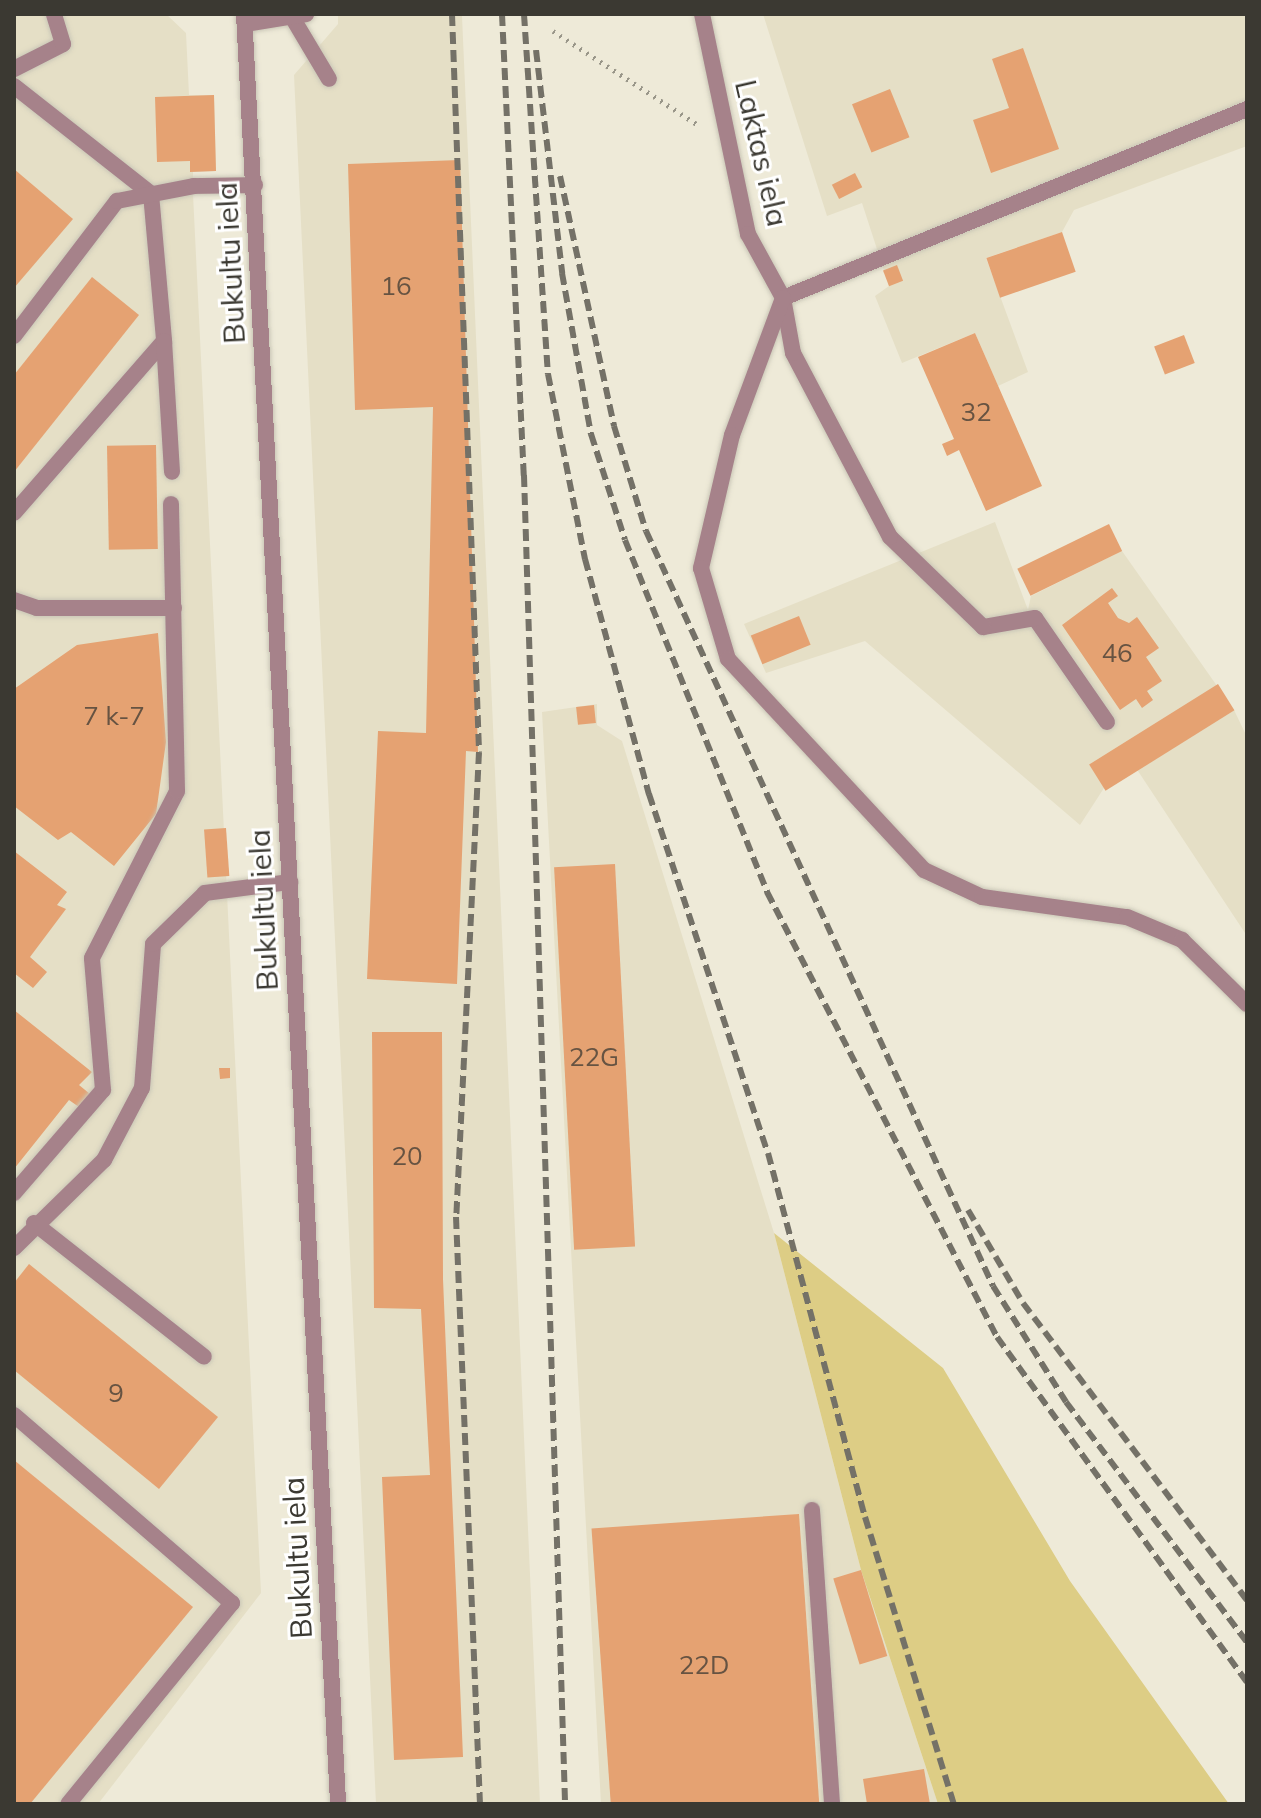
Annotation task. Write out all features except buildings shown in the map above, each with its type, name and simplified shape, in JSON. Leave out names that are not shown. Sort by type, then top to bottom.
[{"type":"street","points":[[14,69],[63,44],[54,14]]},
{"type":"street","name":"Laktas iela","points":[[702,14],[748,234],[783,298],[793,353],[890,537],[983,627],[1035,618],[1107,722]]},
{"type":"street","points":[[245,19],[299,16],[329,79]]},
{"type":"street","name":"Bukultu iela","points":[[245,19],[338,1804]]},
{"type":"street","points":[[14,86],[151,194],[172,472]]},
{"type":"street","points":[[1247,109],[783,298],[732,435],[701,568],[728,659],[924,870],[982,897],[1141,923],[1182,940],[1247,1004]]},
{"type":"street","points":[[14,336],[117,201],[151,194],[255,185]]},
{"type":"street","points":[[14,513],[164,341]]},
{"type":"street","points":[[14,1193],[103,1090],[92,958],[177,791],[171,504]]},
{"type":"street","points":[[14,600],[37,608],[174,608]]},
{"type":"street","points":[[14,1248],[34,1223],[104,1160],[142,1088],[153,944],[205,893],[290,882]]},
{"type":"street","points":[[34,1223],[204,1357]]},
{"type":"street","points":[[14,1415],[232,1603],[68,1804]]},
{"type":"street","points":[[812,1510],[832,1804]]},
{"type":"path","points":[[553,31],[730,148]]},
{"type":"shaded area","points":[[14,14],[166,14],[186,33],[189,95],[214,95],[216,171],[193,172],[193,194],[261,1593],[98,1804],[14,1804]]},
{"type":"shaded area","points":[[338,14],[462,16],[540,1804],[376,1804],[294,75],[338,24]]},
{"type":"shaded area","points":[[763,14],[1247,14],[1247,146],[1074,210],[1062,232],[986,258],[1028,372],[998,386],[975,333],[902,363],[875,296],[889,286],[862,203],[827,216]]},
{"type":"shaded area","points":[[995,522],[1028,610],[1031,596],[1122,551],[1234,710],[1247,737],[1247,936],[1136,768],[1104,788],[1080,825],[865,641],[766,673],[744,624]]},
{"type":"shaded area","points":[[597,704],[597,725],[622,741],[774,1233],[861,1570],[938,1804],[601,1804],[542,712]]},
{"type":"shaded area","points":[[774,1233],[943,1368],[1070,1581],[1229,1804],[938,1804],[861,1570]]},
{"type":"railway","points":[[452,14],[479,752],[456,1217],[480,1804]]},
{"type":"railway","points":[[502,14],[524,475],[565,1804]]},
{"type":"railway","points":[[524,14],[548,374],[585,559],[649,794],[768,1153],[865,1517],[954,1804]]},
{"type":"railway","points":[[536,50],[562,273],[591,434],[625,540],[767,892],[997,1337],[1247,1682]]},
{"type":"railway","points":[[560,176],[614,426],[646,531],[993,1286],[1066,1402],[1247,1642]]},
{"type":"railway","points":[[968,1210],[1023,1303],[1247,1600]]}]
